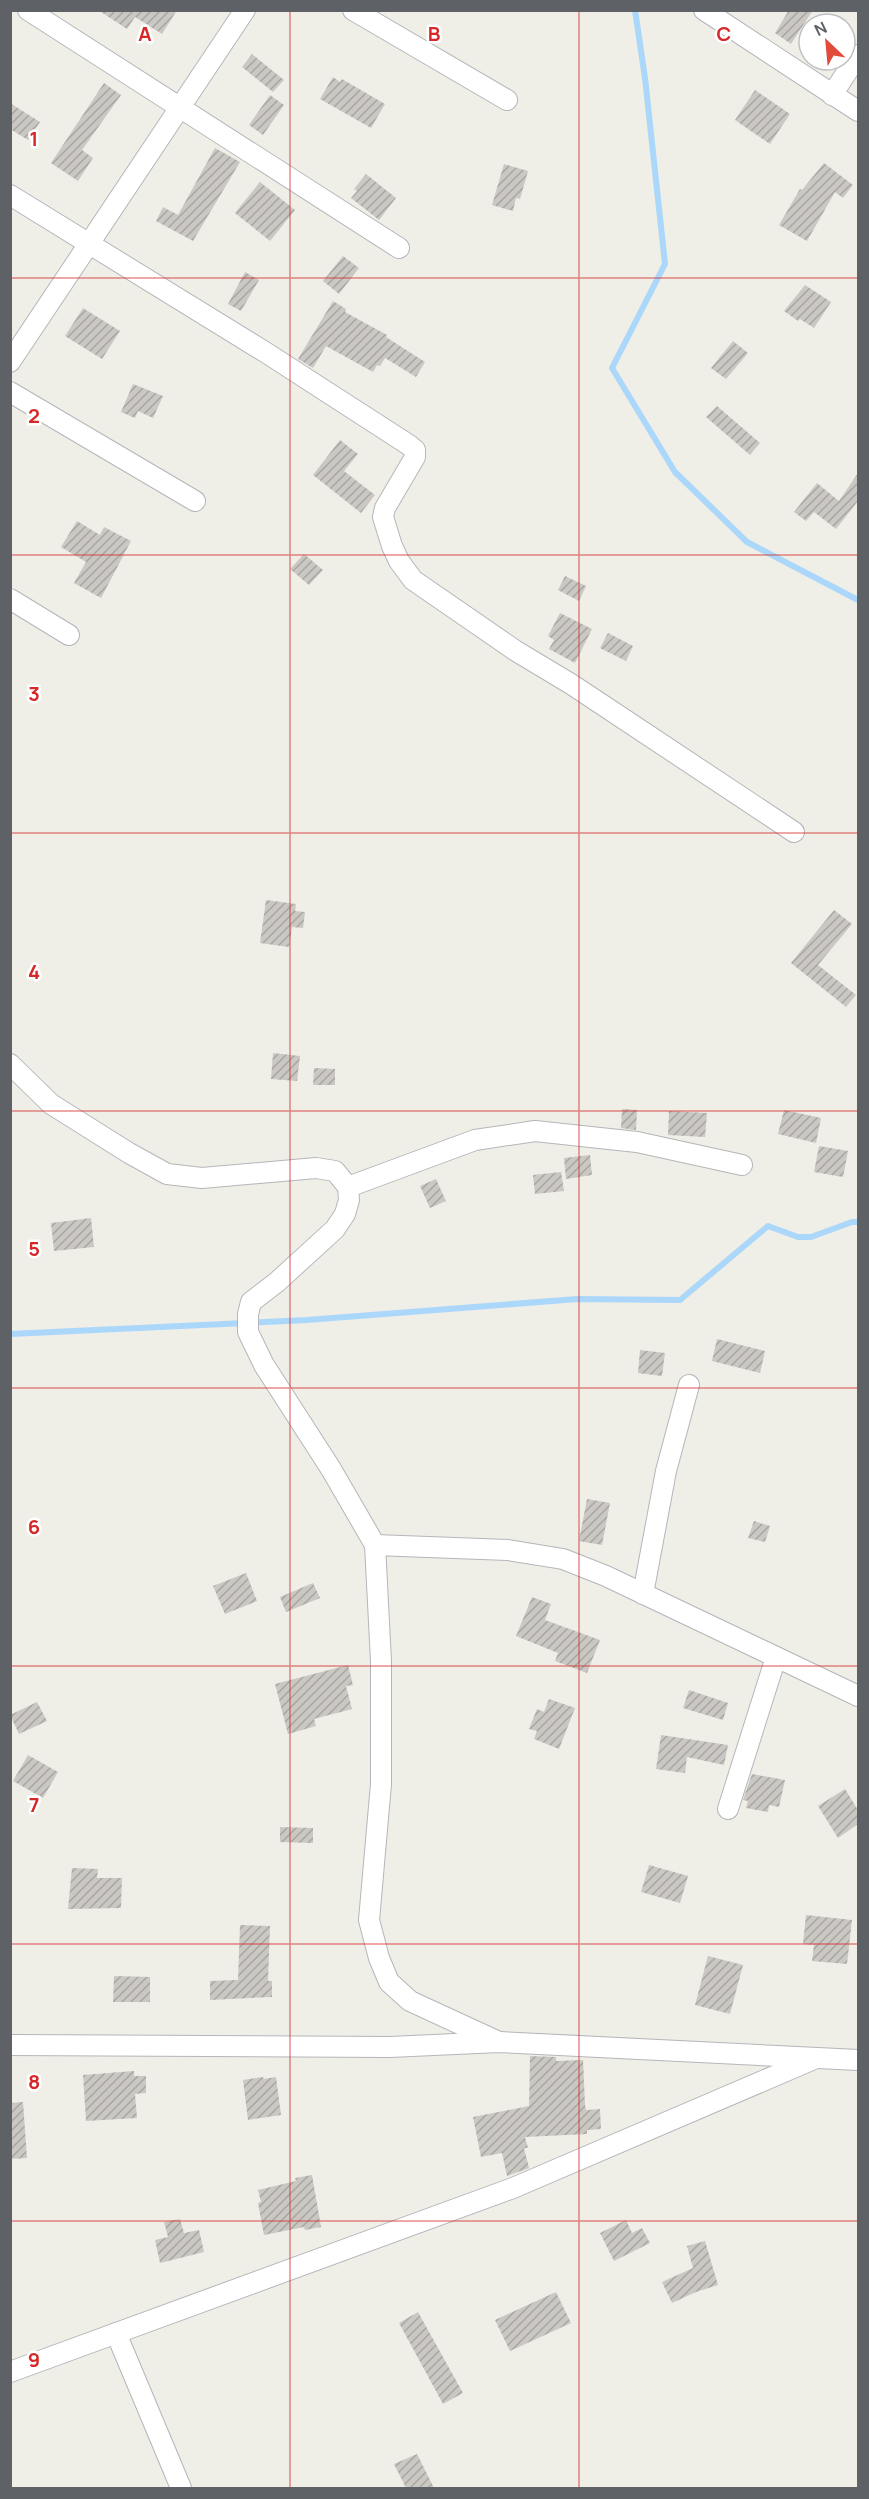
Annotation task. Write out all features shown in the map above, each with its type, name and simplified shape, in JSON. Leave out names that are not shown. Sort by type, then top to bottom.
[{"type":"street","points":[[28,10],[399,248]]},
{"type":"street","points":[[10,362],[245,10]]},
{"type":"street","points":[[353,10],[507,100]]},
{"type":"street","points":[[704,10],[858,111]]},
{"type":"street","points":[[832,95],[858,55]]},
{"type":"street","points":[[10,195],[265,352],[409,445],[415,450],[415,458],[385,508],[383,518],[399,561],[413,580],[516,651],[571,684],[794,832]]},
{"type":"street","points":[[10,392],[195,501]]},
{"type":"street","points":[[10,599],[69,635]]},
{"type":"street","points":[[10,1064],[51,1104],[167,1174],[202,1178],[316,1168],[335,1172],[348,1187],[349,1200],[345,1214],[335,1229],[277,1282],[251,1302],[248,1332],[264,1365],[331,1469],[375,1545],[381,1661],[381,1784],[369,1920],[379,1958],[389,1982],[410,2001],[499,2042]]},
{"type":"street","points":[[348,1187],[476,1140],[535,1131],[637,1142],[742,1165]]},
{"type":"street","points":[[643,1594],[666,1471],[688,1385]]},
{"type":"street","points":[[375,1545],[508,1550],[563,1559],[643,1594],[858,1696]]},
{"type":"street","points":[[728,1809],[776,1657]]},
{"type":"street","points":[[10,2045],[390,2047],[499,2042],[858,2060]]},
{"type":"street","points":[[10,2372],[513,2187],[814,2059]]},
{"type":"street","points":[[116,2333],[181,2488]]},
{"type":"building","points":[[98,10],[177,10],[162,34],[135,17],[127,29]]},
{"type":"building","points":[[789,10],[813,10],[812,12],[797,12],[797,35],[791,44],[775,33]]},
{"type":"building","points":[[252,54],[284,80],[273,92],[242,67]]},
{"type":"building","points":[[333,77],[340,82],[342,79],[385,104],[371,128],[320,99]]},
{"type":"building","points":[[104,83],[121,95],[82,150],[93,158],[78,181],[51,163]]},
{"type":"building","points":[[755,90],[790,114],[770,144],[735,120]]},
{"type":"building","points":[[270,95],[284,105],[263,135],[249,125]]},
{"type":"building","points":[[10,103],[40,122],[28,140],[10,129]]},
{"type":"building","points":[[215,148],[240,162],[193,241],[156,221],[163,207],[178,215]]},
{"type":"building","points":[[824,163],[853,185],[843,198],[835,192],[807,241],[779,225],[800,189],[802,190]]},
{"type":"building","points":[[504,164],[528,171],[520,199],[516,198],[513,211],[492,205]]},
{"type":"building","points":[[366,174],[396,198],[379,220],[351,198],[357,191],[354,189]]},
{"type":"building","points":[[260,182],[295,210],[270,241],[235,213]]},
{"type":"building","points":[[343,256],[359,268],[339,294],[323,281]]},
{"type":"building","points":[[245,272],[259,280],[241,311],[228,304]]},
{"type":"building","points":[[805,285],[831,302],[814,328],[784,311]]},
{"type":"building","points":[[333,301],[346,309],[345,312],[387,335],[386,337],[425,362],[416,377],[385,358],[373,372],[326,346],[313,368],[298,359]]},
{"type":"building","points":[[83,308],[120,331],[102,359],[65,336]]},
{"type":"building","points":[[733,341],[748,353],[726,379],[711,368]]},
{"type":"building","points":[[133,384],[163,396],[153,418],[138,411],[135,418],[121,412]]},
{"type":"building","points":[[717,406],[760,443],[750,455],[706,417]]},
{"type":"building","points":[[340,440],[358,454],[344,471],[375,495],[361,513],[313,475]]},
{"type":"building","points":[[858,473],[858,501],[836,529],[814,512],[806,521],[794,512],[817,483],[839,501]]},
{"type":"building","points":[[77,521],[100,535],[104,527],[131,541],[101,598],[74,583],[86,562],[61,547]]},
{"type":"building","points":[[304,554],[323,570],[309,585],[290,569]]},
{"type":"building","points":[[565,576],[586,586],[579,601],[558,590]]},
{"type":"building","points":[[560,613],[592,629],[575,663],[549,649],[554,640],[548,636]]},
{"type":"building","points":[[608,633],[633,646],[626,661],[600,648]]},
{"type":"building","points":[[266,900],[296,904],[295,911],[305,912],[303,928],[292,927],[289,947],[260,943]]},
{"type":"building","points":[[834,910],[852,924],[818,965],[856,995],[846,1007],[791,963]]},
{"type":"building","points":[[273,1053],[300,1056],[297,1081],[271,1079]]},
{"type":"building","points":[[314,1068],[335,1069],[335,1085],[313,1085]]},
{"type":"building","points":[[622,1109],[637,1110],[636,1130],[621,1128]]},
{"type":"building","points":[[784,1110],[821,1118],[816,1143],[778,1134]]},
{"type":"building","points":[[669,1111],[707,1113],[705,1137],[668,1135]]},
{"type":"building","points":[[819,1146],[848,1151],[843,1177],[814,1172]]},
{"type":"building","points":[[590,1155],[592,1175],[566,1179],[564,1158]]},
{"type":"building","points":[[561,1172],[564,1191],[535,1194],[533,1175]]},
{"type":"building","points":[[436,1179],[446,1201],[430,1208],[420,1186]]},
{"type":"building","points":[[91,1218],[94,1247],[54,1251],[51,1223]]},
{"type":"building","points":[[717,1339],[765,1351],[760,1373],[712,1361]]},
{"type":"building","points":[[640,1350],[665,1353],[662,1376],[638,1373]]},
{"type":"building","points":[[587,1499],[610,1503],[602,1545],[579,1541]]},
{"type":"building","points":[[754,1521],[770,1526],[765,1542],[748,1538]]},
{"type":"building","points":[[246,1573],[257,1601],[225,1614],[213,1586]]},
{"type":"building","points":[[313,1583],[320,1598],[286,1612],[280,1597]]},
{"type":"building","points":[[532,1597],[551,1604],[545,1620],[600,1640],[587,1673],[555,1661],[558,1653],[516,1636]]},
{"type":"building","points":[[348,1665],[353,1685],[346,1686],[352,1709],[314,1719],[316,1726],[288,1734],[275,1684]]},
{"type":"building","points":[[689,1690],[728,1703],[723,1720],[683,1708]]},
{"type":"building","points":[[549,1699],[575,1708],[559,1749],[534,1739],[537,1731],[529,1729],[537,1709],[544,1712]]},
{"type":"building","points":[[37,1702],[47,1721],[19,1734],[10,1715]]},
{"type":"building","points":[[661,1735],[728,1745],[724,1765],[687,1757],[685,1773],[656,1769]]},
{"type":"building","points":[[28,1755],[58,1772],[43,1798],[13,1781]]},
{"type":"building","points":[[752,1774],[785,1780],[779,1807],[769,1805],[768,1812],[746,1808],[748,1801],[743,1800]]},
{"type":"building","points":[[845,1789],[858,1810],[858,1824],[838,1838],[818,1806]]},
{"type":"building","points":[[280,1827],[313,1828],[313,1843],[280,1842]]},
{"type":"building","points":[[649,1865],[688,1876],[680,1903],[641,1892]]},
{"type":"building","points":[[72,1868],[98,1869],[97,1878],[122,1878],[121,1908],[68,1909]]},
{"type":"building","points":[[806,1915],[852,1920],[847,1964],[812,1961],[814,1945],[803,1944]]},
{"type":"building","points":[[240,1925],[270,1926],[268,1981],[272,1981],[272,1997],[210,2000],[210,1981],[238,1980]]},
{"type":"building","points":[[708,1956],[743,1965],[730,2014],[695,2005]]},
{"type":"building","points":[[114,1976],[150,1977],[150,2002],[113,2002]]},
{"type":"building","points":[[530,2056],[556,2057],[556,2061],[583,2060],[586,2110],[600,2109],[601,2129],[587,2130],[587,2134],[525,2137],[528,2148],[524,2148],[529,2168],[507,2176],[502,2153],[481,2157],[473,2117],[529,2106]]},
{"type":"building","points":[[134,2071],[134,2076],[146,2076],[146,2093],[135,2094],[137,2118],[86,2121],[83,2075]]},
{"type":"building","points":[[263,2077],[264,2079],[276,2077],[281,2115],[248,2120],[243,2080]]},
{"type":"building","points":[[23,2102],[27,2158],[10,2159],[10,2103]]},
{"type":"building","points":[[312,2175],[321,2227],[305,2230],[304,2227],[264,2235],[258,2190]]},
{"type":"building","points":[[180,2219],[184,2233],[199,2230],[204,2252],[160,2263],[155,2240],[168,2237],[164,2222]]},
{"type":"building","points":[[626,2220],[632,2233],[642,2228],[650,2243],[614,2261],[600,2233]]},
{"type":"building","points":[[705,2241],[718,2285],[672,2303],[662,2282],[693,2268],[687,2246]]},
{"type":"building","points":[[556,2292],[571,2323],[510,2351],[495,2320]]},
{"type":"building","points":[[418,2312],[463,2393],[443,2404],[399,2323]]},
{"type":"building","points":[[417,2454],[434,2488],[406,2488],[394,2464]]},
{"type":"waterway","points":[[635,10],[645,78],[665,264],[612,368],[675,472],[747,542],[858,600]]},
{"type":"waterway","points":[[10,1334],[307,1320],[577,1299],[680,1300],[768,1226],[798,1237],[811,1237],[852,1222],[858,1222]]}]
